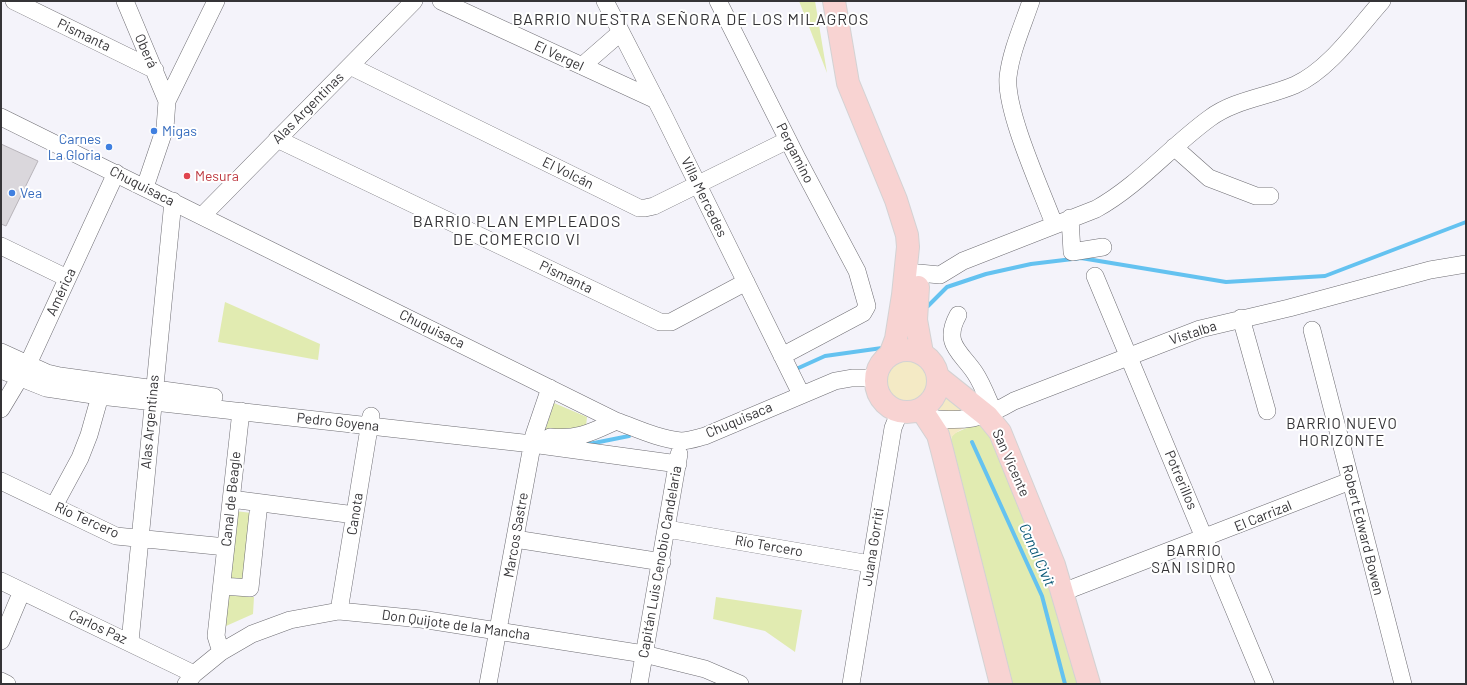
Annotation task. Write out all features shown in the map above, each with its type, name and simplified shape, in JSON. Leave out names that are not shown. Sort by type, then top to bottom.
[{"type":"main road","points":[[834,1],[850,89],[896,200],[907,235],[908,246],[898,330],[890,355],[883,362],[876,378],[878,391],[883,400],[891,407],[916,413],[938,435],[1001,684]]},
{"type":"main road","points":[[850,1],[862,84],[898,169],[918,223],[921,243],[916,315],[922,353]]},
{"type":"main road","points":[[890,355],[906,350],[922,353],[933,363],[938,377],[938,385],[934,396],[916,413]]},
{"type":"main road","name":"San Vicente","points":[[938,377],[991,414],[1000,432],[1054,565],[1089,684]]},
{"type":"street","name":"Pismanta","points":[[14,1],[155,70]]},
{"type":"street","name":"Oberá","points":[[125,1],[155,70],[166,101]]},
{"type":"street","points":[[145,187],[165,128],[166,101],[216,1]]},
{"type":"street","name":"Alas Argentinas","points":[[202,216],[412,1]]},
{"type":"street","name":"El Vergel","points":[[441,1],[656,100]]},
{"type":"street","name":"Villa Mercedes","points":[[605,1],[698,184],[791,374]]},
{"type":"street","name":"Pergamino","points":[[718,1],[788,140],[857,271],[867,306],[863,313],[791,374]]},
{"type":"street","points":[[1031,1],[1010,64],[1008,79],[1009,91],[1016,122],[1062,221],[1072,252],[1103,247]]},
{"type":"street","points":[[919,273],[940,275],[963,261],[1062,221],[1096,209],[1116,198],[1140,179],[1174,147],[1211,116],[1239,104],[1295,85],[1309,77],[1334,56],[1382,1]]},
{"type":"street","points":[[582,66],[621,32]]},
{"type":"street","name":"El Volcán","points":[[350,66],[639,208],[654,206],[788,140]]},
{"type":"street","name":"Chuquisaca","points":[[1,117],[616,421],[664,438],[681,441],[705,436],[791,374],[835,381],[852,378],[876,378]]},
{"type":"street","name":"Pismanta","points":[[277,139],[660,322],[671,322],[746,282]]},
{"type":"street","points":[[1174,147],[1209,178],[1256,196],[1270,196]]},
{"type":"street","name":"América","points":[[1,409],[24,371],[116,173]]},
{"type":"street","name":"Alas Argentinas","points":[[130,642],[173,201]]},
{"type":"street","points":[[1,246],[67,278]]},
{"type":"street","name":"Vistalba","points":[[916,413],[957,420],[991,414],[1014,401],[1128,355],[1200,329],[1241,318],[1289,308],[1430,270],[1466,264]]},
{"type":"street","name":"Potrerillos","points":[[1096,276],[1265,684]]},
{"type":"street","name":"San Vicente","points":[[958,315],[952,333],[954,344],[965,362],[975,372],[991,414]]},
{"type":"street","points":[[1241,318],[1267,411]]},
{"type":"street","name":"Robert Edward Bowen","points":[[1312,330],[1403,684]]},
{"type":"street","name":"Pedro Goyena","points":[[1,352],[46,388],[100,396],[153,396],[533,440],[678,464]]},
{"type":"street","name":"Pedro Goyena","points":[[1,370],[47,373],[153,396],[241,411],[371,421]]},
{"type":"street","name":"Marcos Sastre","points":[[488,684],[533,440],[550,388]]},
{"type":"street","points":[[54,506],[80,458],[89,435],[100,396]]},
{"type":"street","name":"Canal de Beagle","points":[[220,652],[216,636],[241,411]]},
{"type":"street","name":"Juana Gorriti","points":[[851,684],[893,428],[916,413]]},
{"type":"street","name":"Canota","points":[[339,611],[371,421]]},
{"type":"street","name":"Pedro Goyena","points":[[533,440],[576,438],[616,421]]},
{"type":"street","name":"Capitán Luis Cenobio Candelaria","points":[[639,684],[662,562],[681,441]]},
{"type":"street","name":"Río Tercero","points":[[1,481],[116,536],[226,547]]},
{"type":"street","name":"El Carrizal","points":[[1063,592],[1350,481]]},
{"type":"street","points":[[231,499],[355,516]]},
{"type":"street","name":"Canal de Beagle","points":[[222,586],[250,588],[260,503]]},
{"type":"street","name":"Río Tercero","points":[[667,529],[870,564]]},
{"type":"street","points":[[515,539],[662,562]]},
{"type":"street","name":"Carlos Paz","points":[[1,581],[130,642],[190,679]]},
{"type":"street","points":[[1,641],[22,591]]},
{"type":"street","name":"Don Quijote de la Mancha","points":[[190,679],[220,652],[273,625],[339,611],[414,618],[644,654],[706,669],[740,684]]},
{"type":"street","points":[[1,681],[7,684]]},
{"type":"green space","points":[[799,1],[815,1],[827,73]]},
{"type":"green space","points":[[225,302],[320,344],[318,360],[218,342]]},
{"type":"green space","points":[[554,403],[587,417],[586,427],[574,433],[545,431]]},
{"type":"green space","points":[[978,423],[987,428],[1050,582],[1077,684],[1012,684],[950,443],[952,436],[955,433]]},
{"type":"green space","points":[[235,511],[252,513],[244,580],[228,578]]},
{"type":"green space","points":[[228,595],[254,597],[253,614],[226,626]]},
{"type":"green space","points":[[716,597],[802,610],[795,652],[765,631],[713,619]]},
{"type":"sand","points":[[908,357],[921,361],[927,367],[931,380],[927,393],[921,399],[908,403],[895,399],[889,393],[885,380],[889,367],[895,361]]},
{"type":"sand","points":[[943,393],[974,412],[935,412]]},
{"type":"sand","points":[[944,423],[973,424],[955,433],[950,443]]},
{"type":"building","name":"Vea","points":[[1,144],[38,161],[6,226],[1,224]]},
{"type":"waterway","points":[[928,306],[947,287],[986,274],[1031,264],[1081,258],[1226,282],[1325,276],[1466,222]]},
{"type":"waterway","name":"Canal Civit","points":[[794,370],[825,356],[882,348]]},
{"type":"waterway","name":"Canal Civit","points":[[589,444],[629,436]]},
{"type":"waterway","name":"Canal Civit","points":[[972,442],[1042,596],[1065,684]]},
{"type":"place","name":"Migas","points":[[154,131]]},
{"type":"place","name":"Carnes La Gloria","points":[[109,147]]},
{"type":"place","name":"Mesura","points":[[187,176]]},
{"type":"place","name":"Vea","points":[[12,193]]},
{"type":"district","name":"BARRIO NUESTRA SEÑORA DE LOS MILAGROS","points":[[691,20]]},
{"type":"district","name":"BARRIO PLAN EMPLEADOS DE COMERCIO VI","points":[[517,231]]},
{"type":"district","name":"BARRIO NUEVO HORIZONTE","points":[[1342,432]]},
{"type":"district","name":"BARRIO SAN ISIDRO","points":[[1194,560]]}]
